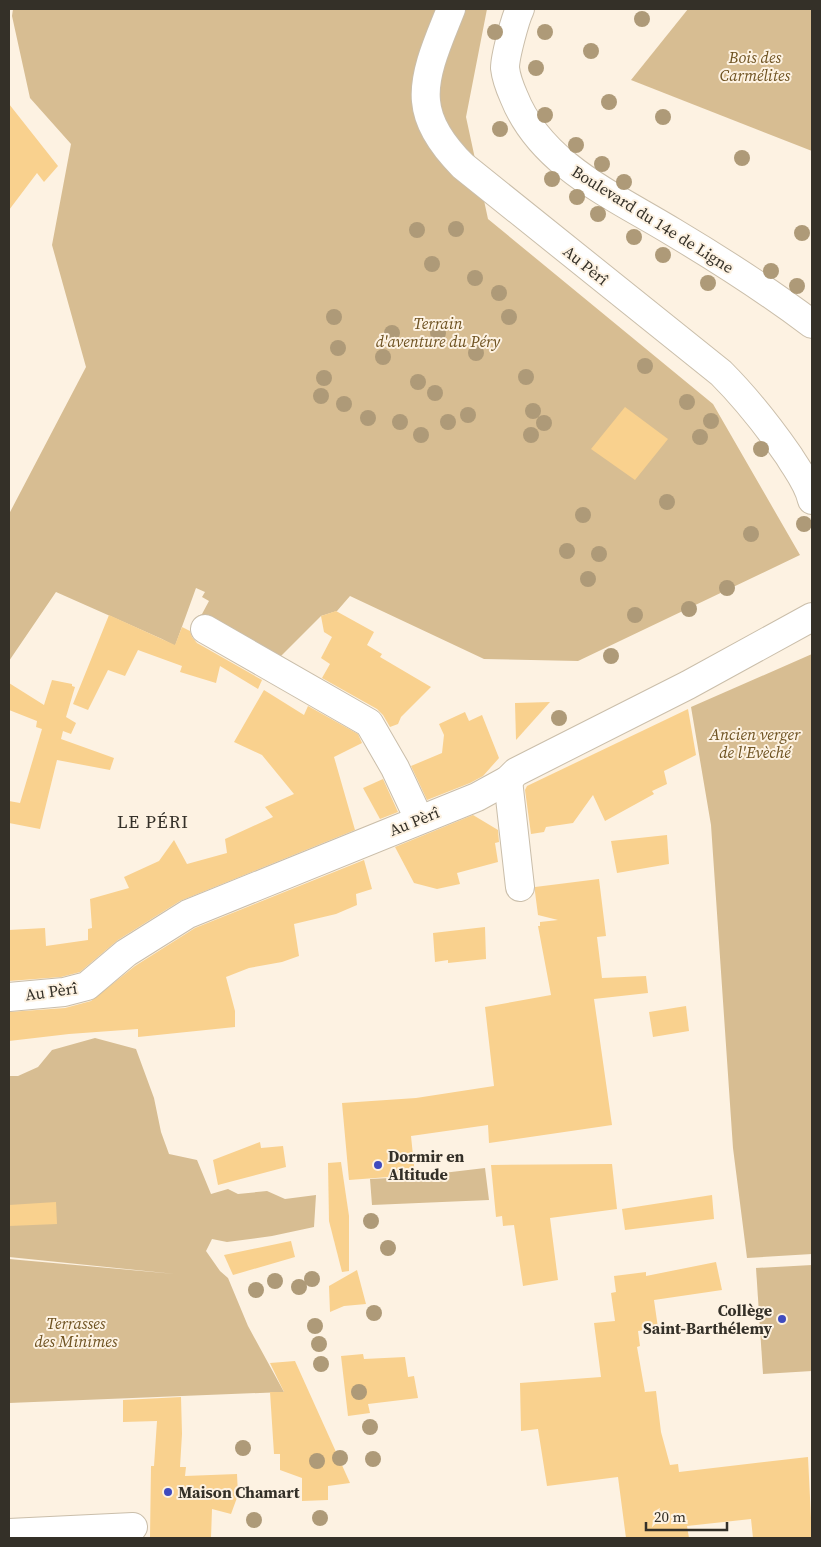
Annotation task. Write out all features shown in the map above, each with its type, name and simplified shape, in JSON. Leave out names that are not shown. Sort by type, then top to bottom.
[{"type":"street","name":"Au Pèrî","points":[[451,9],[437,45],[429,73],[426,100],[430,119],[449,152],[463,166],[721,373],[769,427],[808,486],[812,500]]},
{"type":"street","name":"Boulevard du 14e de Ligne","points":[[520,9],[505,67],[519,111],[533,132],[552,152],[583,177],[618,201],[672,231],[789,306],[812,324]]},
{"type":"street","name":"Au Pèrî","points":[[9,997],[64,992],[87,986],[126,953],[188,914],[476,797],[508,780],[516,772],[688,684],[812,617]]},
{"type":"street","points":[[204,630],[369,724],[395,768],[420,819]]},
{"type":"street","points":[[508,780],[520,887]]},
{"type":"street","points":[[9,1533],[133,1527]]},
{"type":"green space","name":"Terrain d'aventure du Péry","points":[[13,9],[487,9],[466,117],[488,219],[713,404],[800,555],[578,661],[484,659],[350,596],[337,611],[321,616],[268,669],[201,620],[198,616],[202,614],[209,601],[202,597],[205,592],[196,588],[175,646],[56,592],[9,661],[9,514],[86,367],[52,245],[71,144],[30,98],[12,16]]},
{"type":"green space","name":"Bois des Carmélites","points":[[688,9],[812,9],[812,151],[631,80]]},
{"type":"green space","name":"Ancien verger de l'Evèché","points":[[812,654],[812,1254],[747,1258],[733,1148],[711,825],[691,707]]},
{"type":"green space","name":"Terrasses des Minimes","points":[[95,1038],[136,1049],[154,1098],[161,1132],[169,1154],[197,1160],[211,1194],[228,1189],[238,1194],[267,1191],[285,1199],[316,1195],[314,1227],[272,1236],[227,1242],[212,1239],[206,1251],[220,1271],[228,1278],[248,1326],[284,1392],[9,1403],[9,1259],[175,1274],[9,1257],[9,1076],[18,1076],[38,1067],[52,1050]]},
{"type":"green space","points":[[485,1168],[489,1200],[372,1205],[370,1179],[409,1177]]},
{"type":"green space","points":[[812,1265],[812,1371],[763,1374],[756,1268]]},
{"type":"building","points":[[9,104],[58,166],[44,182],[37,173],[9,210]]},
{"type":"building","points":[[625,407],[668,439],[635,480],[591,449]]},
{"type":"building","points":[[336,611],[374,632],[367,645],[382,654],[380,657],[431,687],[401,717],[398,724],[390,727],[377,709],[322,678],[330,664],[321,658],[332,637],[324,632],[321,616]]},
{"type":"building","points":[[109,615],[175,645],[182,627],[190,631],[197,643],[262,680],[258,689],[220,666],[216,683],[180,672],[182,666],[138,650],[125,676],[108,670],[88,710],[73,704]]},
{"type":"building","points":[[52,680],[72,684],[75,687],[66,717],[76,723],[71,734],[63,731],[61,739],[114,758],[110,770],[57,760],[40,829],[9,823],[9,801],[20,803],[42,729],[36,727],[37,721],[9,710],[9,683],[44,705]]},
{"type":"building","points":[[264,690],[304,715],[308,706],[358,734],[362,743],[334,757],[355,830],[180,901],[118,940],[80,972],[61,977],[9,981],[9,930],[45,928],[46,946],[88,940],[88,929],[92,928],[90,899],[129,888],[124,877],[159,861],[174,840],[187,864],[227,853],[225,839],[273,817],[265,807],[294,794],[262,755],[234,742]]},
{"type":"building","points":[[550,702],[516,740],[515,703]]},
{"type":"building","points":[[688,709],[696,755],[664,771],[667,784],[652,791],[654,794],[605,821],[593,795],[573,823],[546,827],[544,832],[531,834],[525,790],[527,786]]},
{"type":"building","points":[[465,712],[469,721],[482,715],[499,758],[483,776],[427,800],[411,766],[442,753],[444,735],[439,724]]},
{"type":"building","points":[[383,779],[398,812],[380,819],[363,788]]},
{"type":"building","points":[[473,815],[498,830],[499,842],[495,843],[498,862],[457,873],[460,884],[437,889],[414,883],[395,847]]},
{"type":"building","points":[[667,835],[669,864],[617,873],[611,841]]},
{"type":"building","points":[[364,860],[372,889],[356,894],[357,905],[336,914],[294,924],[299,956],[282,962],[249,968],[226,977],[235,1011],[235,1027],[138,1037],[138,1029],[9,1041],[9,1012],[65,1008],[91,1001],[135,966],[195,928]]},
{"type":"building","points":[[599,879],[606,936],[597,937],[602,978],[646,976],[648,993],[594,999],[612,1125],[489,1143],[488,1125],[411,1136],[415,1175],[349,1180],[342,1103],[416,1098],[494,1086],[485,1007],[551,995],[538,926],[540,926],[540,922],[558,920],[538,915],[535,887]]},
{"type":"building","points":[[485,927],[486,959],[448,963],[448,960],[435,962],[433,933]]},
{"type":"building","points":[[686,1006],[689,1031],[653,1037],[649,1012]]},
{"type":"building","points":[[260,1142],[261,1148],[283,1146],[286,1167],[218,1185],[213,1160]]},
{"type":"building","points":[[341,1162],[349,1216],[349,1271],[342,1272],[329,1221],[328,1163]]},
{"type":"building","points":[[612,1164],[617,1209],[550,1218],[558,1280],[523,1286],[514,1225],[503,1226],[502,1216],[496,1217],[491,1165]]},
{"type":"building","points":[[712,1195],[714,1219],[625,1230],[622,1209]]},
{"type":"building","points":[[56,1202],[57,1224],[9,1226],[9,1205]]},
{"type":"building","points":[[291,1241],[295,1257],[233,1275],[224,1255]]},
{"type":"building","points":[[716,1262],[722,1290],[654,1300],[658,1328],[638,1331],[640,1346],[637,1347],[645,1392],[656,1391],[661,1432],[670,1465],[678,1464],[679,1472],[808,1457],[812,1538],[753,1538],[751,1519],[687,1526],[689,1538],[626,1538],[618,1477],[547,1486],[538,1429],[521,1431],[520,1383],[601,1377],[594,1323],[615,1321],[611,1293],[616,1292],[614,1276],[646,1272],[646,1276]]},
{"type":"building","points":[[357,1270],[366,1304],[344,1306],[330,1312],[329,1286]]},
{"type":"building","points":[[363,1354],[364,1359],[405,1357],[408,1377],[414,1376],[418,1398],[368,1404],[370,1413],[348,1416],[341,1356]]},
{"type":"building","points":[[295,1361],[350,1483],[328,1486],[328,1500],[302,1501],[302,1478],[280,1470],[280,1454],[274,1454],[270,1392],[284,1392],[270,1363]]},
{"type":"building","points":[[181,1397],[182,1434],[180,1467],[186,1467],[185,1476],[237,1474],[238,1495],[231,1514],[212,1509],[211,1538],[150,1538],[151,1466],[154,1466],[157,1421],[123,1422],[123,1400]]},
{"type":"place","name":"Dormir en Altitude","points":[[378,1165]]},
{"type":"place","name":"Collège Saint-Barthélemy","points":[[782,1319]]},
{"type":"place","name":"Maison Chamart","points":[[168,1492]]},
{"type":"district","name":"LE PÉRI","points":[[153,821]]}]
